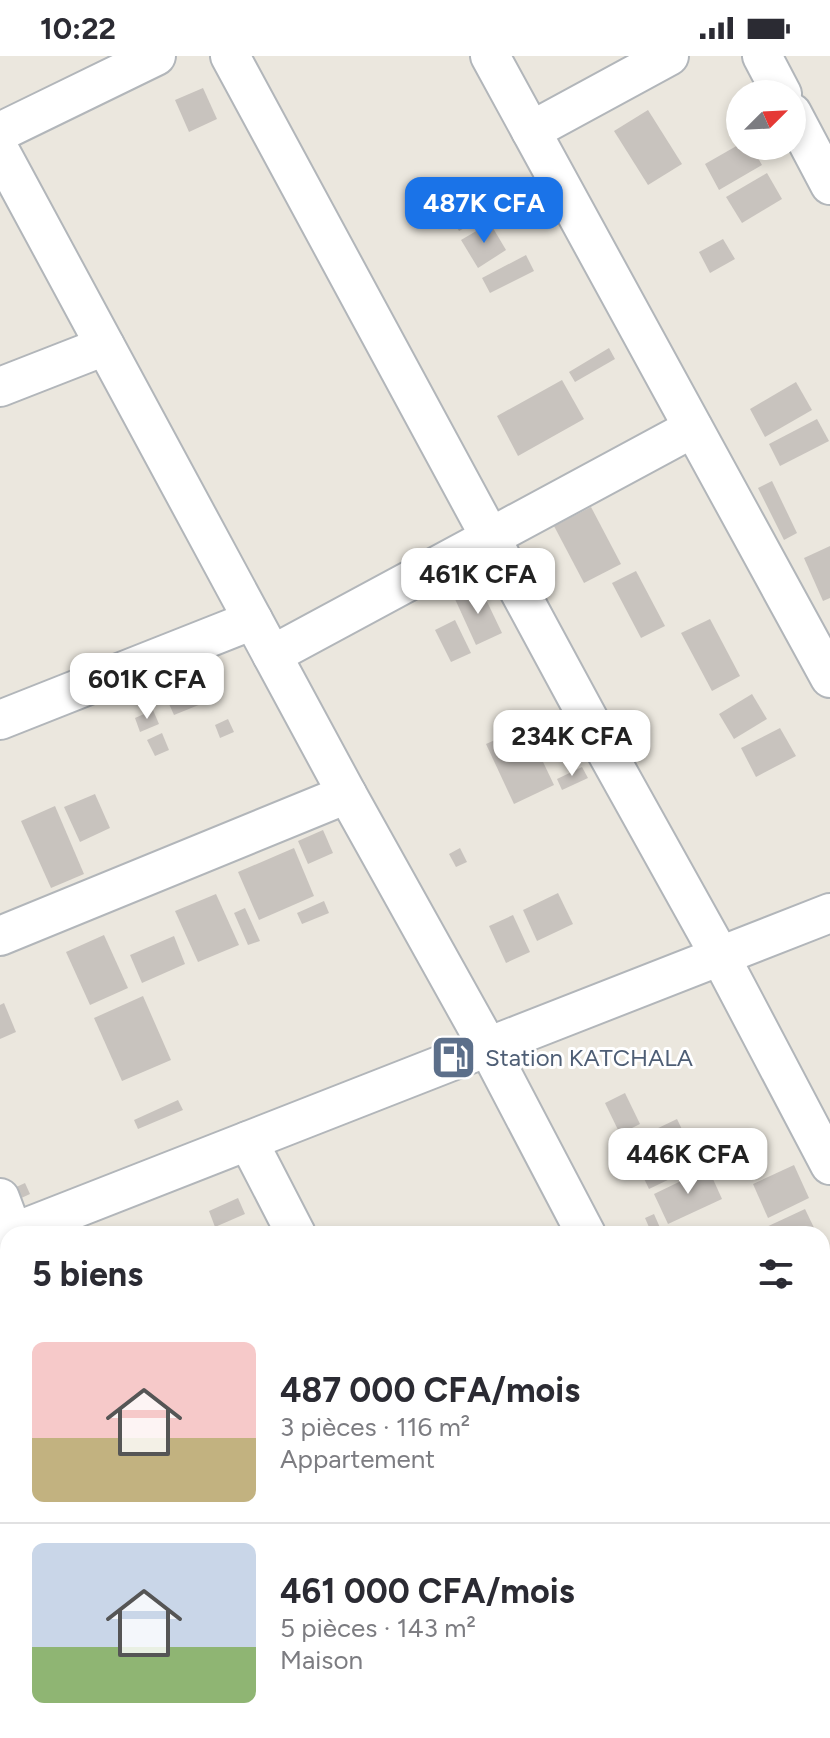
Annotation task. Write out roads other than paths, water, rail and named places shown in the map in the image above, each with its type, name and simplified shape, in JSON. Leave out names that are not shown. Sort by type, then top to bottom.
[{"type":"street","points":[[0,132],[156,56]]},
{"type":"street","points":[[230,56],[720,956],[830,1165]]},
{"type":"street","points":[[490,56],[830,678]]},
{"type":"street","points":[[531,131],[669,56]]},
{"type":"street","points":[[762,56],[775,80]]},
{"type":"street","points":[[806,140],[830,185]]},
{"type":"street","points":[[0,151],[347,794],[488,1047],[582,1226]]},
{"type":"street","points":[[0,387],[105,346]]},
{"type":"street","points":[[272,655],[693,428]]},
{"type":"street","points":[[0,720],[253,620]]},
{"type":"street","points":[[0,936],[347,794]]},
{"type":"street","points":[[12,1226],[248,1141],[830,913]]},
{"type":"street","points":[[248,1141],[292,1226]]},
{"type":"place","name":"Station KATCHALA","points":[[454,1057]]}]
